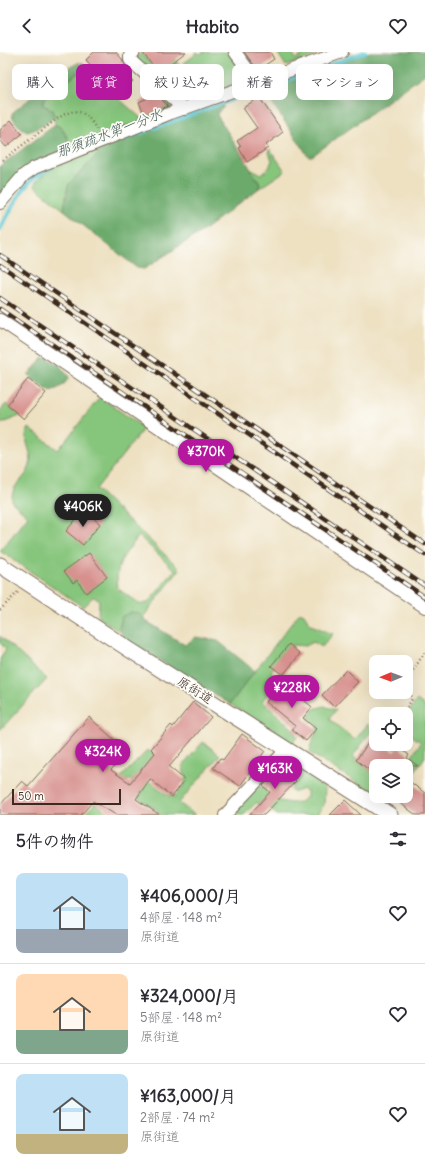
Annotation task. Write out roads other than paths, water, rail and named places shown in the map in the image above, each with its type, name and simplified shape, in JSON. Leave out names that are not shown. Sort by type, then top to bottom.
[{"type":"street","points":[[134,52],[130,55],[130,60],[184,109]]},
{"type":"street","points":[[235,52],[244,64]]},
{"type":"street","points":[[288,70],[329,54],[342,52]]},
{"type":"street","points":[[0,203],[24,175],[34,168],[232,91]]},
{"type":"street","points":[[0,320],[425,607]]},
{"type":"street","name":"原街道","points":[[0,565],[390,815]]},
{"type":"street","points":[[225,815],[287,749]]},
{"type":"waterway","name":"那須疏水第一分水","points":[[123,139],[365,52]]},
{"type":"waterway","name":"那須疏水第一分水","points":[[0,229],[21,192],[33,178],[51,167]]},
{"type":"railway","points":[[0,255],[425,544]]},
{"type":"railway","points":[[0,265],[425,555]]},
{"type":"railway","points":[[0,298],[425,586]]},
{"type":"railway","points":[[0,309],[425,597]]}]
